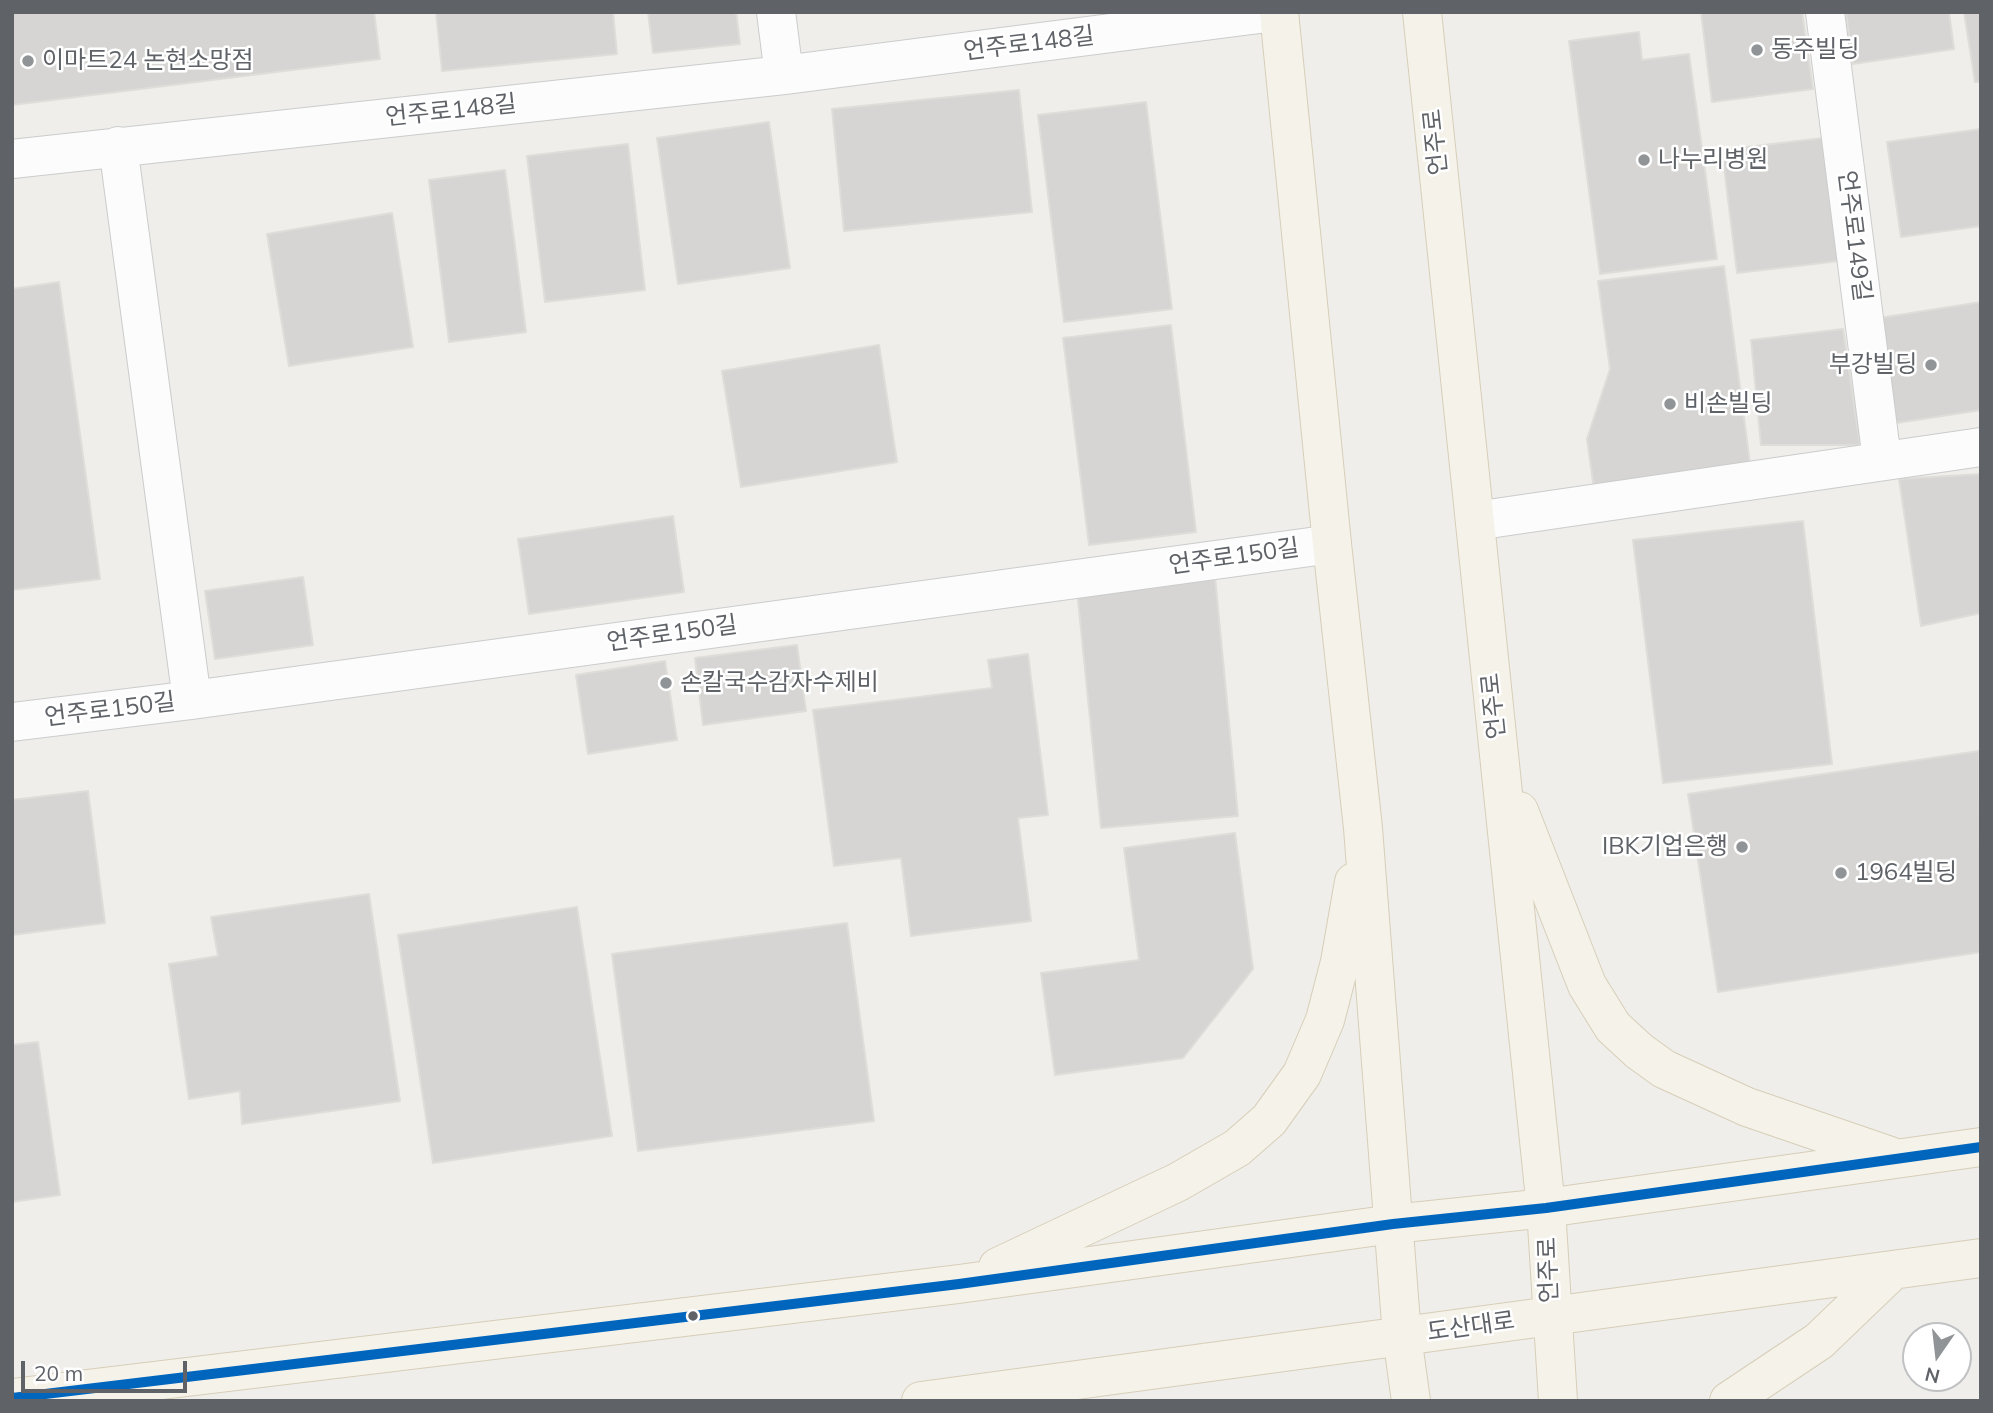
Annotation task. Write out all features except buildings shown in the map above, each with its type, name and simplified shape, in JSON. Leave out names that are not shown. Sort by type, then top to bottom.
[{"type":"main road","points":[[1277,12],[1363,828],[1402,1336],[1411,1401]]},
{"type":"main road","name":"언주로","points":[[1422,12],[1546,1208],[1558,1401]]},
{"type":"main road","points":[[1500,764],[1587,985],[1613,1027],[1664,1069],[1747,1107],[1899,1158]]},
{"type":"main road","points":[[959,1284],[1178,1182],[1237,1148],[1269,1120],[1302,1074],[1325,1020],[1340,962],[1363,828]]},
{"type":"main road","points":[[12,1398],[959,1284],[1393,1224],[1546,1208],[1981,1147]]},
{"type":"main road","name":"도산대로","points":[[921,1401],[1981,1258]]},
{"type":"main road","points":[[1729,1401],[1819,1341],[1893,1270]]},
{"type":"main road","points":[[968,1396],[1023,1401]]},
{"type":"street","points":[[776,12],[784,75]]},
{"type":"street","name":"언주로148길","points":[[12,159],[784,75],[1277,12]]},
{"type":"street","name":"언주로149길","points":[[1825,12],[1882,460]]},
{"type":"street","points":[[118,146],[192,700]]},
{"type":"street","points":[[1475,520],[1981,447]]},
{"type":"street","name":"언주로150길","points":[[12,722],[192,700],[1332,544]]},
{"type":"transit line","points":[[12,1398],[959,1284],[1393,1224],[1546,1208],[1981,1147]]},
{"type":"place","name":"동주빌딩","points":[[1757,50]]},
{"type":"place","name":"이마트24 논현소망점","points":[[28,61]]},
{"type":"place","name":"나누리병원","points":[[1644,160]]},
{"type":"place","name":"부강빌딩","points":[[1931,365]]},
{"type":"place","name":"비손빌딩","points":[[1670,404]]},
{"type":"place","name":"손칼국수감자수제비","points":[[666,683]]},
{"type":"place","name":"IBK기업은행","points":[[1742,847]]},
{"type":"place","name":"1964빌딩","points":[[1841,873]]}]
